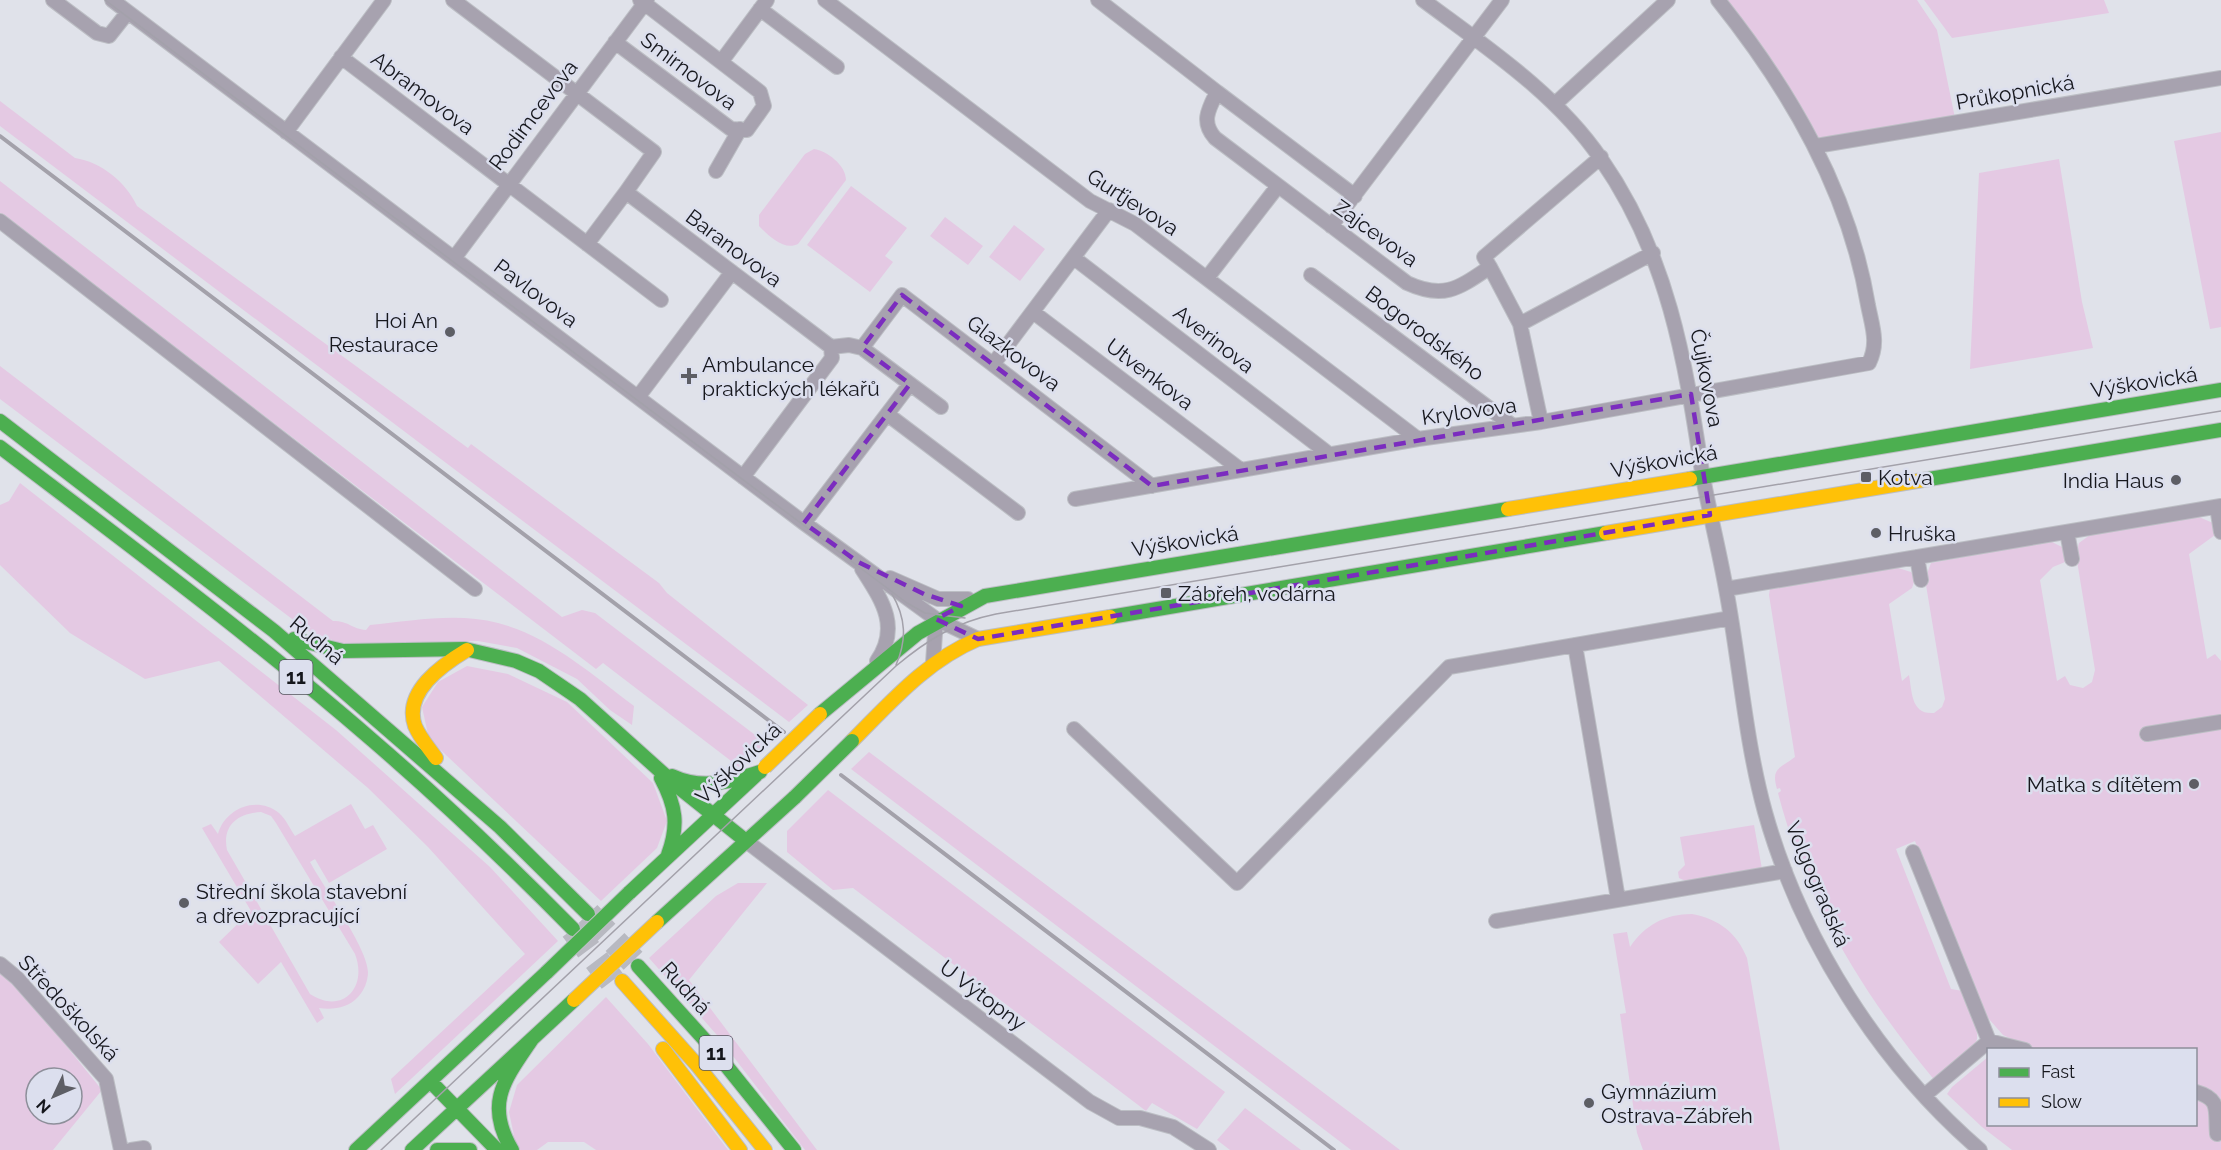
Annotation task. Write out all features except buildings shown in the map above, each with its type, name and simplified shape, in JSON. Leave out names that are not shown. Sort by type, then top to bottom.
[{"type":"main road","name":"Výškovická","points":[[356,1150],[820,714],[870,670],[936,619],[985,596],[2221,390]]},
{"type":"main road","name":"Rudná","points":[[0,421],[274,631],[500,827],[588,914]]},
{"type":"main road","points":[[412,1150],[795,797],[933,663],[956,648],[978,639],[2221,430]]},
{"type":"main road","name":"Rudná","points":[[0,447],[190,592],[387,753],[486,841],[573,929]]},
{"type":"main road","points":[[274,631],[311,646],[339,653],[424,647],[467,650],[502,656],[558,683],[594,709],[655,767],[746,841]]},
{"type":"main road","points":[[463,794],[422,739],[414,724],[413,713],[418,695],[434,672],[467,650]]},
{"type":"main road","points":[[655,767],[680,781],[697,786],[730,783],[763,770]]},
{"type":"main road","points":[[655,767],[671,795],[677,813],[674,839],[668,855]]},
{"type":"main road","name":"Rudná","points":[[638,966],[712,1048],[794,1150]]},
{"type":"main road","name":"Rudná","points":[[740,1150],[619,984],[697,1065],[765,1150]]},
{"type":"main road","points":[[512,1150],[502,1137],[497,1122],[498,1097],[502,1084],[532,1039]]},
{"type":"main road","points":[[430,1081],[497,1150]]},
{"type":"main road","points":[[436,1150],[456,1148],[470,1150]]},
{"type":"street","points":[[53,0],[98,33],[109,36],[128,12]]},
{"type":"street","name":"Pavlovova","points":[[112,0],[804,523],[936,619],[978,639]]},
{"type":"street","name":"Abramovova","points":[[286,132],[384,0]]},
{"type":"street","points":[[453,0],[654,152],[587,244]]},
{"type":"street","name":"Gurťjevova","points":[[825,0],[1090,201],[1135,224],[1418,439]]},
{"type":"street","name":"Zajcevova","points":[[1098,0],[1355,196]]},
{"type":"street","name":"Čujkovova","points":[[1423,0],[1555,104],[1601,158],[1625,197],[1653,252],[1671,304],[1691,394],[1710,515]]},
{"type":"street","points":[[1331,226],[1502,0]]},
{"type":"street","points":[[1555,104],[1668,0]]},
{"type":"street","points":[[1718,0],[1754,44],[1792,102],[1816,146]]},
{"type":"street","name":"Rodimcevova","points":[[454,257],[644,1]]},
{"type":"street","name":"Smirnovova","points":[[615,42],[731,129],[747,130],[764,106],[760,92],[644,1]]},
{"type":"street","points":[[721,62],[764,5],[837,67]]},
{"type":"street","name":"Abramovova","points":[[341,57],[507,184]]},
{"type":"street","name":"Průkopnická","points":[[1816,146],[2221,78]]},
{"type":"street","name":"Zajcevova","points":[[1217,92],[1205,115],[1208,129],[1215,138],[1407,284],[1424,291],[1444,292],[1463,286],[1487,262]]},
{"type":"street","name":"Smirnovova","points":[[716,171],[740,129]]},
{"type":"street","name":"Krylovova","points":[[1075,500],[1418,439],[1541,422],[1869,363],[1876,349],[1865,286],[1842,208],[1816,146]]},
{"type":"street","points":[[1541,422],[1520,324],[1487,262],[1601,158]]},
{"type":"street","points":[[507,184],[661,300]]},
{"type":"street","points":[[1207,278],[1278,186]]},
{"type":"street","name":"Baranovova","points":[[626,192],[831,347]]},
{"type":"street","points":[[994,363],[1109,210]]},
{"type":"street","points":[[0,221],[475,589]]},
{"type":"street","points":[[1520,324],[1653,252]]},
{"type":"street","name":"Averinova","points":[[1074,258],[1329,454]]},
{"type":"street","points":[[638,397],[732,272]]},
{"type":"street","name":"Bogorodského","points":[[1311,275],[1513,426]]},
{"type":"street","name":"Glazkovova","points":[[862,348],[902,295],[994,363],[1152,486]]},
{"type":"street","name":"Utvenkova","points":[[1033,312],[1241,470]]},
{"type":"street","points":[[743,477],[832,358],[831,347],[849,345],[862,348],[941,407]]},
{"type":"street","points":[[804,523],[910,384]]},
{"type":"street","points":[[887,414],[1018,513]]},
{"type":"street","points":[[1726,589],[2219,507],[2221,532]]},
{"type":"street","name":"Volgogradská","points":[[1710,515],[1726,589],[1766,814],[1785,871],[1828,961],[1858,1010],[1898,1064],[1925,1095],[1956,1130],[1980,1150]]},
{"type":"street","points":[[2067,532],[2072,559]]},
{"type":"street","points":[[1917,557],[1920,580]]},
{"type":"street","points":[[858,562],[938,599],[959,601],[985,596]]},
{"type":"street","points":[[858,562],[888,615],[888,632],[882,653],[870,670]]},
{"type":"street","points":[[1074,729],[1237,883],[1449,667],[1731,618]]},
{"type":"street","points":[[933,663],[936,619]]},
{"type":"street","points":[[1575,645],[1618,899]]},
{"type":"street","points":[[2147,734],[2221,722]]},
{"type":"street","name":"U Výtopny","points":[[746,841],[1090,1102],[1119,1118],[1140,1118],[1173,1127],[1209,1150]]},
{"type":"street","points":[[1913,852],[1989,1041]]},
{"type":"street","points":[[1496,921],[1785,871]]},
{"type":"street","name":"Středoškolská","points":[[0,964],[17,978],[106,1079],[121,1150]]},
{"type":"street","points":[[1989,1041],[2017,1048]]},
{"type":"street","points":[[1925,1095],[1989,1041]]},
{"type":"street","points":[[2197,1092],[2210,1096],[2215,1102],[2217,1134]]},
{"type":"highlighted area","points":[[902,295],[1152,486],[1691,394],[1710,515],[978,639],[936,619],[961,606],[924,594],[858,562],[804,523],[910,384],[862,348]]},
{"type":"shaded area","points":[[1718,0],[1917,0],[1937,30],[1956,123],[1816,146]]},
{"type":"shaded area","points":[[1924,0],[2104,0],[2109,13],[1952,38]]},
{"type":"shaded area","points":[[0,101],[75,158],[85,160],[112,174],[137,206],[468,448],[471,444],[659,583],[667,593],[808,705],[789,722],[0,126]]},
{"type":"shaded area","points":[[2221,132],[2221,327],[2210,329],[2174,141]]},
{"type":"shaded area","points":[[814,149],[835,160],[843,169],[846,180],[798,244],[787,246],[772,238],[759,226],[759,215],[805,154]]},
{"type":"shaded area","points":[[2059,159],[2082,302],[2093,348],[1970,369],[1979,173]]},
{"type":"shaded area","points":[[0,181],[562,617],[582,610],[595,613],[767,744],[739,767],[603,663],[596,669],[0,214]]},
{"type":"shaded area","points":[[851,186],[907,228],[885,256],[893,262],[870,292],[807,245]]},
{"type":"shaded area","points":[[945,217],[983,246],[968,265],[930,236]]},
{"type":"shaded area","points":[[1014,225],[1045,249],[1020,281],[989,257]]},
{"type":"shaded area","points":[[0,366],[333,621],[366,630],[370,625],[434,618],[466,618],[498,623],[517,629],[570,658],[634,706],[632,725],[610,710],[577,679],[517,648],[478,641],[346,645],[308,631],[0,399]]},
{"type":"shaded area","points":[[20,483],[336,730],[490,867],[558,941],[395,1094],[391,1079],[525,954],[428,847],[368,788],[219,661],[145,679],[70,633],[0,565],[0,505],[9,501]]},
{"type":"shaded area","points":[[2199,517],[2213,523],[2215,535],[2189,554],[2207,659],[2215,654],[2221,661],[2221,1150],[2012,1150],[1982,1127],[1947,1094],[1952,1087],[1987,1058],[1987,1126],[2197,1126],[2197,1048],[2031,1048],[2003,1035],[1981,1010],[1915,841],[1896,849],[1951,989],[1963,991],[1971,1010],[1977,1035],[1976,1044],[1971,1051],[1936,1082],[1885,1016],[1841,947],[1805,872],[1778,793],[1781,791],[1780,788],[1777,789],[1775,782],[1778,770],[1795,757],[1769,595],[1770,588],[1895,567],[1911,572],[1915,579],[1912,588],[1889,604],[1902,681],[1909,675],[1912,695],[1917,706],[1926,713],[1934,713],[1942,707],[1945,699],[1925,579],[1931,563],[2050,541],[2066,549],[2065,562],[2053,567],[2040,580],[2057,681],[2065,676],[2070,685],[2083,688],[2092,682],[2095,670],[2076,555],[2079,543],[2090,535]]},
{"type":"shaded area","points":[[467,666],[508,674],[567,702],[653,783],[667,821],[657,848],[601,901],[429,739],[422,707],[438,682]]},
{"type":"shaded area","points":[[869,752],[1400,1150],[1351,1150],[851,769]]},
{"type":"shaded area","points":[[828,790],[1225,1092],[1197,1129],[1152,1103],[1146,1111],[853,888],[833,890],[787,852],[787,831]]},
{"type":"shaded area","points":[[351,804],[365,829],[373,825],[387,849],[329,883],[315,859],[310,862],[361,948],[368,972],[365,986],[358,997],[350,1004],[340,1007],[319,1008],[324,1018],[317,1023],[281,962],[258,984],[219,942],[251,911],[202,828],[211,824],[218,834],[227,818],[234,812],[243,807],[261,805],[279,813],[295,836]],"holes":[[[261,812],[271,816],[355,954],[358,978],[355,987],[342,1000],[322,1000],[310,994],[227,850],[229,828],[238,818]]]},
{"type":"shaded area","points":[[1754,825],[1762,869],[1688,882],[1679,878],[1678,872],[1685,865],[1680,837]]},
{"type":"shaded area","points":[[738,883],[767,883],[689,980],[817,1150],[805,1150],[716,1034],[649,958],[716,896]]},
{"type":"shaded area","points":[[1692,914],[1711,919],[1726,929],[1738,941],[1747,958],[1780,1150],[1643,1150],[1637,1133],[1620,1014],[1626,1013],[1613,934],[1627,932],[1630,947],[1642,933],[1657,922],[1673,916]]},
{"type":"shaded area","points":[[0,971],[16,984],[83,1066],[24,1066],[24,1126],[73,1126],[53,1150],[0,1150]]},
{"type":"shaded area","points":[[606,997],[648,1044],[728,1150],[596,1150],[584,1142],[548,1142],[537,1150],[517,1150],[509,1112],[517,1085]]},
{"type":"shaded area","points":[[84,1068],[102,1090],[84,1112]]},
{"type":"shaded area","points":[[1245,1108],[1301,1150],[1230,1150],[1217,1140]]},
{"type":"tunnel","points":[[588,914],[638,966]]},
{"type":"tunnel","points":[[573,929],[616,986]]},
{"type":"tram line","points":[[105,0],[907,603],[925,613],[965,618]]},
{"type":"tram line","points":[[381,1150],[896,666],[931,640],[955,627],[996,614],[2221,411]]},
{"type":"tram line","points":[[892,594],[900,612],[903,629],[902,647],[896,665]]},
{"type":"railway","points":[[0,136],[784,732]]},
{"type":"railway","points":[[841,775],[1334,1150]]},
{"type":"traffic: fast","points":[[1690,479],[2221,390]]},
{"type":"traffic: fast","points":[[0,421],[274,631],[500,827],[588,914]]},
{"type":"traffic: fast","points":[[1923,480],[2221,430]]},
{"type":"traffic: fast","points":[[0,447],[188,590],[326,701],[449,809],[573,929]]},
{"type":"traffic: fast","points":[[820,714],[918,633],[985,596],[1508,509]]},
{"type":"traffic: fast","points":[[1110,617],[1606,533]]},
{"type":"traffic: fast","points":[[294,639],[343,651],[465,649],[516,661],[539,671],[580,699],[677,786],[746,841]]},
{"type":"traffic: fast","points":[[795,797],[852,741]]},
{"type":"traffic: fast","points":[[672,776],[705,784],[738,779],[760,772]]},
{"type":"traffic: fast","points":[[629,893],[756,775]]},
{"type":"traffic: fast","points":[[661,778],[673,807],[675,825],[668,855]]},
{"type":"traffic: fast","points":[[657,922],[795,797]]},
{"type":"traffic: fast","points":[[547,972],[629,893]]},
{"type":"traffic: fast","points":[[638,966],[712,1048],[794,1150]]},
{"type":"traffic: fast","points":[[356,1150],[547,972]]},
{"type":"traffic: fast","points":[[412,1150],[574,1000]]},
{"type":"traffic: fast","points":[[512,1150],[500,1118],[501,1092],[506,1079],[532,1039]]},
{"type":"traffic: fast","points":[[430,1081],[497,1150]]},
{"type":"traffic: fast","points":[[437,1150],[470,1150]]},
{"type":"traffic: slow","points":[[1508,509],[1690,479]]},
{"type":"traffic: slow","points":[[1606,533],[1923,480]]},
{"type":"traffic: slow","points":[[852,741],[895,697],[959,648],[978,639],[1110,617]]},
{"type":"traffic: slow","points":[[436,758],[415,726],[413,714],[415,702],[427,681],[447,663],[467,650]]},
{"type":"traffic: slow","points":[[765,767],[820,714]]},
{"type":"traffic: slow","points":[[574,1000],[657,922]]},
{"type":"traffic: slow","points":[[622,981],[697,1065],[765,1150]]},
{"type":"traffic: slow","points":[[663,1049],[740,1150]]},
{"type":"place","name":"Hoi An Restaurace","points":[[450,332]]},
{"type":"place","name":"Ambulance praktických lékařů","points":[[689,376]]},
{"type":"place","name":"Kotva","points":[[1866,477]]},
{"type":"place","name":"India Haus","points":[[2176,480]]},
{"type":"place","name":"Hruška","points":[[1876,533]]},
{"type":"place","name":"Zábřeh, vodárna","points":[[1166,593]]},
{"type":"place","name":"Matka s dítětem","points":[[2194,784]]},
{"type":"place","name":"Střední škola stavební a dřevozpracující","points":[[184,903]]},
{"type":"place","name":"Gymnázium Ostrava-Zábřeh","points":[[1589,1103]]}]
